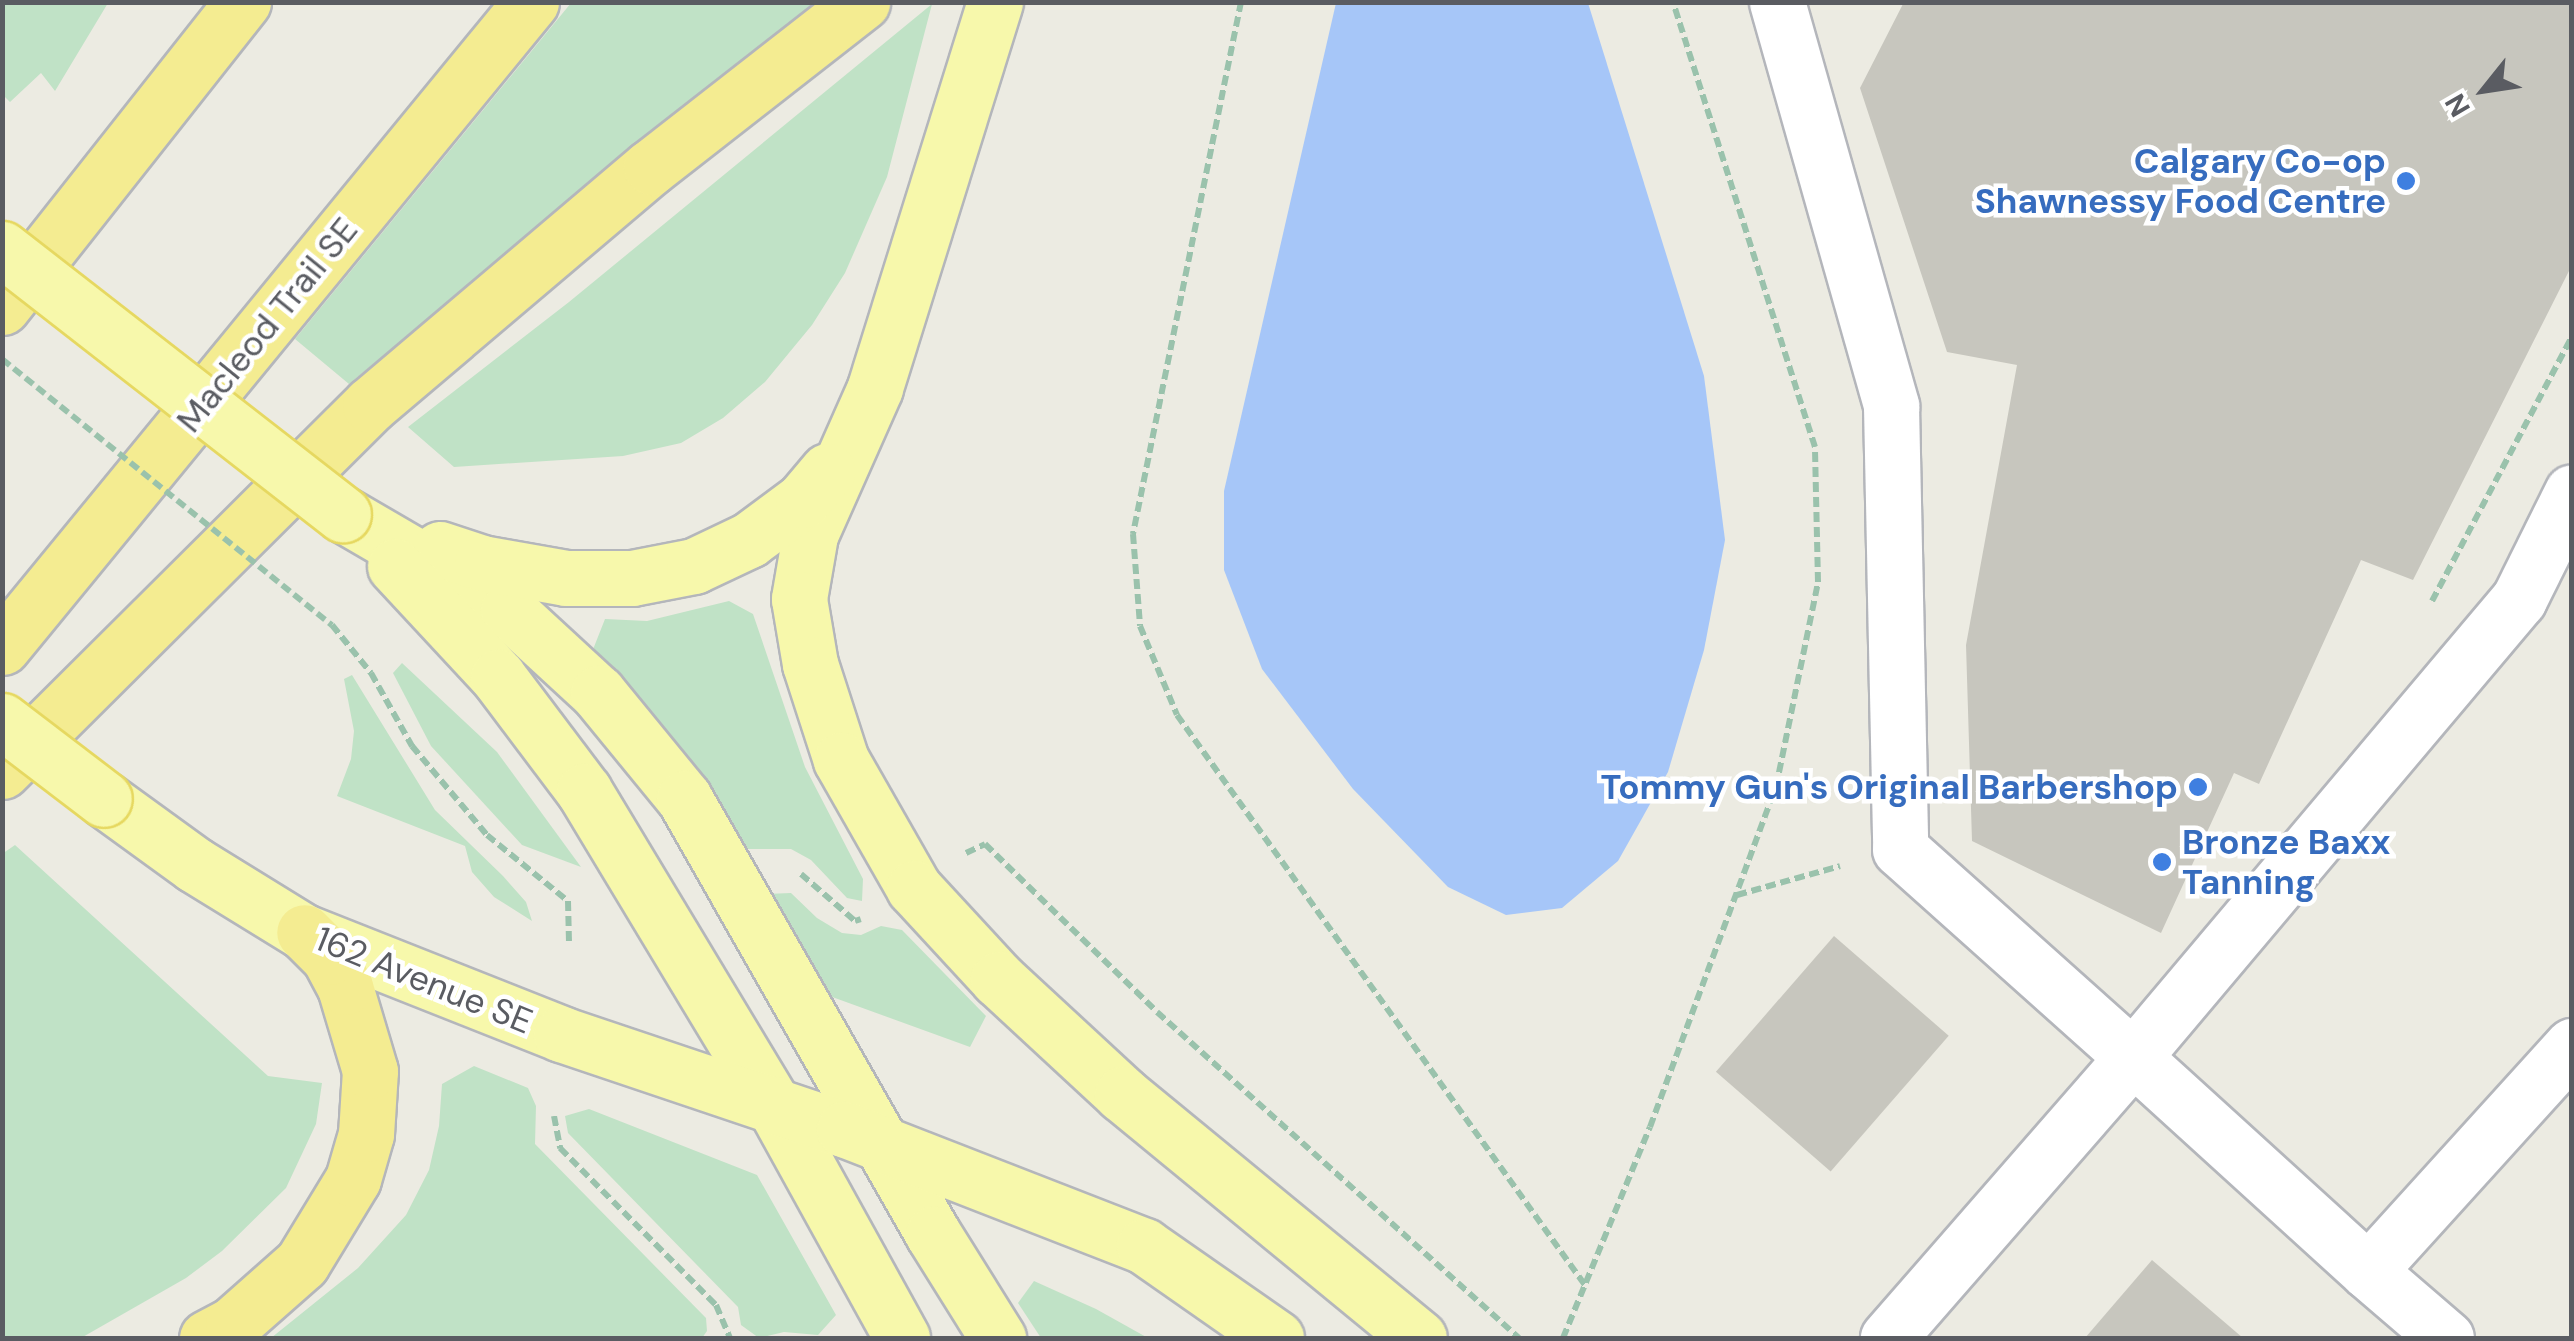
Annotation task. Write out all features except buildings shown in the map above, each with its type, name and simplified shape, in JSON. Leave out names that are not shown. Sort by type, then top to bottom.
[{"type":"highway","points":[[2,307],[243,2]]},
{"type":"highway","name":"Macleod Trail SE","points":[[2,647],[531,2]]},
{"type":"highway","points":[[2,770],[370,405],[652,166],[862,2]]},
{"type":"highway","points":[[207,1338],[233,1324],[302,1262],[354,1179],[366,1134],[370,1071],[346,987],[329,956],[304,932]]},
{"type":"main road","points":[[991,16],[875,388],[810,535],[798,599],[810,664],[841,760],[914,888],[998,980],[1122,1094],[1419,1338]]},
{"type":"main road","points":[[2,249],[343,514],[444,615],[546,739],[648,893],[773,1104],[902,1338]]},
{"type":"main road","points":[[343,514],[482,563],[566,578],[632,578],[694,566],[750,540],[803,500],[845,450]]},
{"type":"main road","points":[[343,514],[508,610],[598,693],[684,798],[998,1338]]},
{"type":"main road","name":"162 Avenue SE","points":[[2,721],[194,865],[304,932],[561,1034],[773,1104],[1144,1246],[1276,1338]]},
{"type":"lane","points":[[1778,2],[1776,11],[1892,406],[1900,849],[2446,1338]]},
{"type":"lane","points":[[1888,1338],[2134,1057],[2520,599],[2568,507]]},
{"type":"lane","points":[[2368,1271],[2572,1046]]},
{"type":"path","points":[[1242,2],[1133,534],[1140,626],[1178,715],[1586,1285]]},
{"type":"path","points":[[1563,1338],[1776,787],[1818,582],[1815,447],[1673,2]]},
{"type":"path","points":[[2,359],[332,624],[371,673],[412,746],[487,835],[568,900],[568,941]]},
{"type":"path","points":[[959,856],[985,844],[1157,1012],[1519,1338]]},
{"type":"path","points":[[1735,895],[1900,849]]},
{"type":"path","points":[[783,875],[800,873],[855,921],[868,918]]},
{"type":"path","points":[[554,1116],[560,1148],[716,1305],[730,1338]]},
{"type":"green space","points":[[2,3],[108,3],[55,91],[41,73],[10,102],[3,95]]},
{"type":"green space","points":[[571,3],[825,3],[626,156],[349,384],[295,339]]},
{"type":"green space","points":[[932,4],[887,177],[845,273],[812,325],[765,382],[723,418],[681,443],[623,456],[454,467],[408,427],[569,302]]},
{"type":"green space","points":[[729,601],[753,614],[805,767],[863,879],[862,901],[847,898],[811,860],[791,849],[740,849],[592,652],[605,619],[647,621]]},
{"type":"green space","points":[[402,663],[497,752],[581,867],[522,845],[431,746],[393,673]]},
{"type":"green space","points":[[352,675],[435,810],[526,902],[532,921],[494,897],[472,872],[465,846],[337,796],[351,759],[354,731],[344,679]]},
{"type":"green space","points":[[15,845],[268,1076],[322,1083],[316,1124],[286,1188],[222,1251],[186,1278],[81,1338],[3,1338],[2,854]]},
{"type":"green space","points":[[791,893],[817,918],[842,933],[861,935],[881,926],[902,930],[986,1016],[970,1047],[824,994],[766,894]]},
{"type":"green space","points":[[474,1066],[528,1088],[536,1106],[535,1144],[706,1318],[707,1331],[702,1338],[271,1338],[358,1268],[406,1215],[429,1170],[439,1126],[442,1084]]},
{"type":"green space","points":[[589,1109],[757,1175],[836,1315],[818,1335],[784,1332],[759,1338],[741,1325],[738,1307],[568,1133],[565,1116]]},
{"type":"green space","points":[[1034,1281],[1148,1338],[1041,1338],[1018,1303]]},
{"type":"water","points":[[1336,3],[1588,3],[1704,376],[1725,540],[1704,650],[1668,772],[1618,861],[1562,908],[1506,915],[1448,887],[1353,789],[1262,669],[1224,570],[1224,491]]},
{"type":"place","name":"Calgary Co-op Shawnessy Food Centre","points":[[2406,181]]},
{"type":"place","name":"Tommy Gun's Original Barbershop","points":[[2198,787]]},
{"type":"place","name":"Bronze Baxx Tanning","points":[[2162,862]]}]
